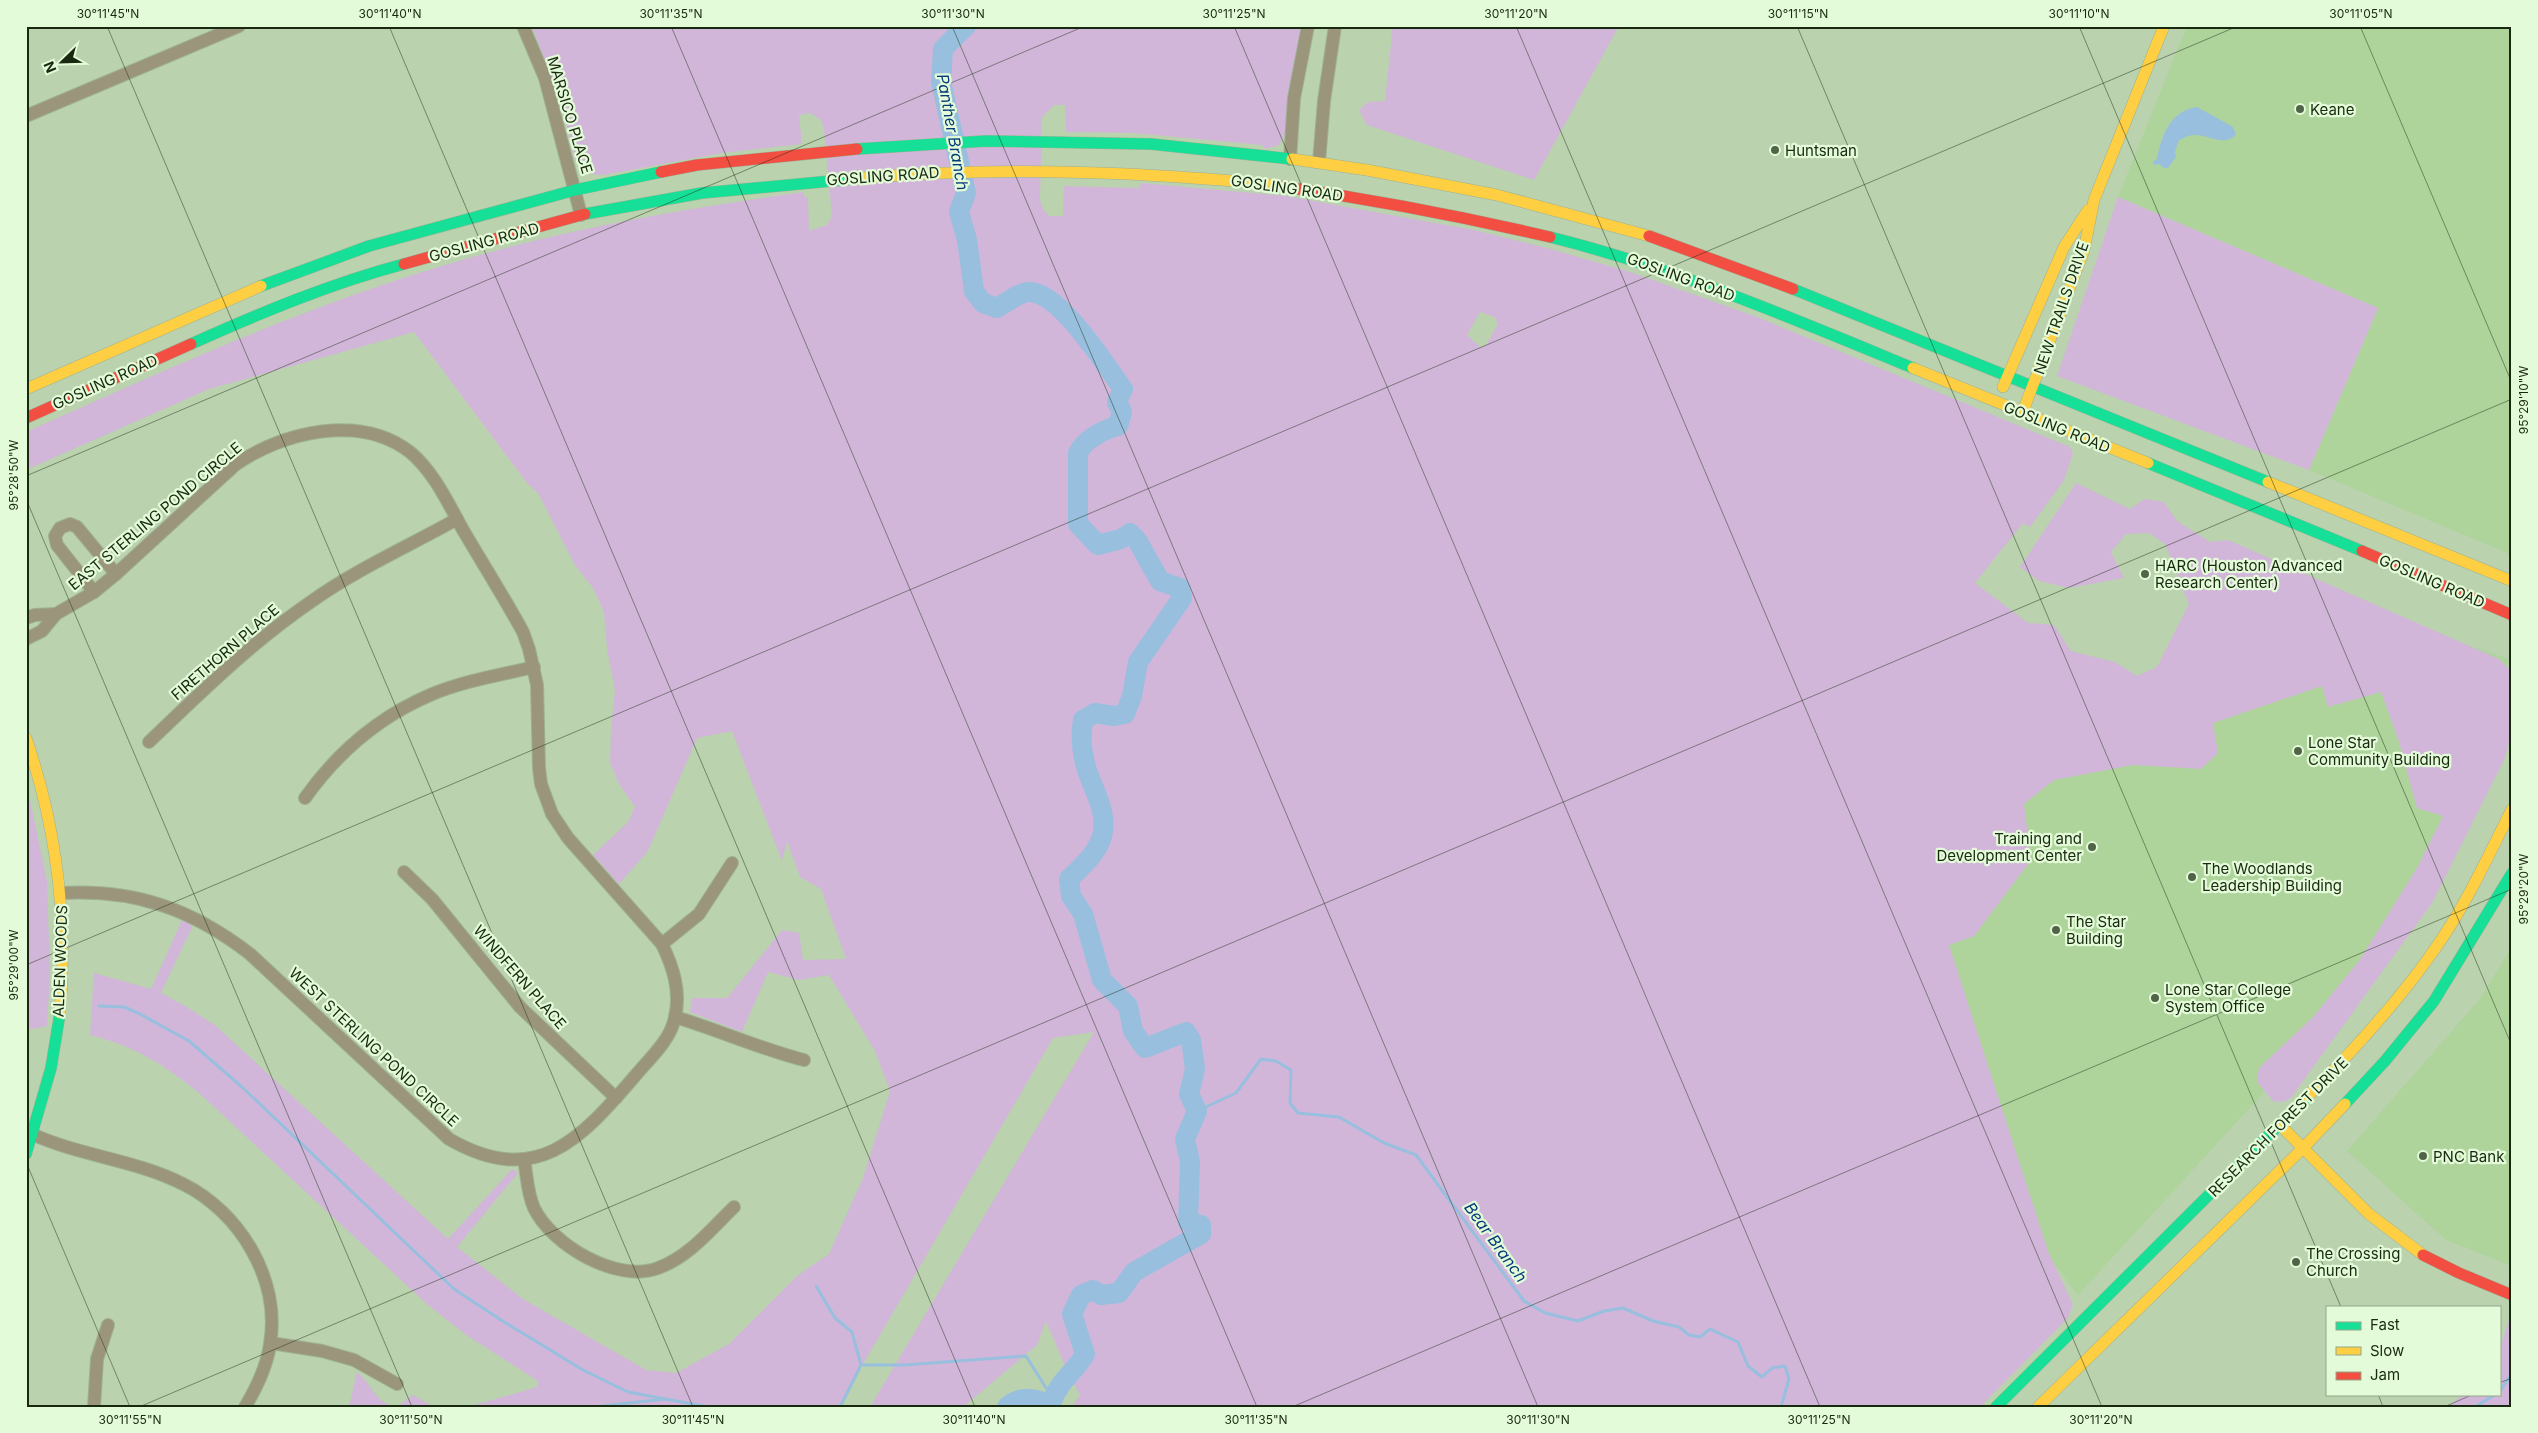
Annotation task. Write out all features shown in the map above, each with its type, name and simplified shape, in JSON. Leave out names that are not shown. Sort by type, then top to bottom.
[{"type":"main road","name":"NEW TRAILS DRIVE","points":[[2022,414],[2084,250],[2094,200],[2164,26]]},
{"type":"main road","name":"GOSLING ROAD","points":[[26,389],[230,298],[369,246],[575,190],[697,165],[804,153],[935,143],[1065,141],[1151,144],[1319,162],[1497,195],[1623,227],[1692,250],[1838,307],[2033,388],[2512,580]]},
{"type":"main road","name":"GOSLING ROAD","points":[[26,418],[240,322],[377,271],[581,215],[702,193],[936,172],[1064,171],[1226,179],[1298,188],[1490,223],[1605,250],[1683,276],[2310,529],[2512,615]]},
{"type":"main road","name":"NEW TRAILS DRIVE","points":[[1997,403],[2064,247],[2094,200]]},
{"type":"main road","name":"ALDEN WOODS","points":[[26,738],[48,812],[62,893],[63,950],[54,1055],[26,1154]]},
{"type":"main road","name":"RESEARCH FOREST DRIVE","points":[[1996,1407],[2280,1126],[2362,1042],[2433,951],[2476,881],[2512,809]]},
{"type":"main road","name":"RESEARCH FOREST DRIVE","points":[[2038,1407],[2303,1148],[2385,1061],[2434,1001],[2512,873]]},
{"type":"main road","points":[[2280,1126],[2373,1217],[2400,1239],[2428,1259],[2512,1295]]},
{"type":"street","points":[[26,116],[239,26]]},
{"type":"street","name":"MARSICO PLACE","points":[[523,26],[545,78],[581,215]]},
{"type":"street","points":[[1290,159],[1294,98],[1308,26]]},
{"type":"street","points":[[1319,162],[1325,92],[1335,26]]},
{"type":"street","name":"EAST STERLING POND CIRCLE","points":[[26,638],[42,631],[56,614],[94,592],[116,574],[235,465],[274,444],[313,433],[346,431],[364,433],[391,441],[408,451],[437,484],[523,632],[534,667]]},
{"type":"street","name":"FIRETHORN PLACE","points":[[148,742],[260,639],[312,601],[352,576],[457,520]]},
{"type":"street","points":[[94,592],[57,545],[55,536],[60,528],[70,524],[77,527],[116,574]]},
{"type":"street","name":"EAST STERLING POND CIRCLE","points":[[26,618],[35,615],[56,614]]},
{"type":"street","points":[[305,798],[324,771],[342,753],[373,727],[393,714],[431,694],[454,686],[534,667]]},
{"type":"street","name":"WEST STERLING POND CIRCLE","points":[[62,893],[105,892],[132,896],[166,906],[223,933],[250,954],[450,1139],[482,1156],[501,1159],[524,1159],[561,1148],[575,1139],[616,1098],[670,1033],[675,1017],[676,982],[671,962],[662,944],[568,838],[552,814],[541,784],[539,768],[538,707],[534,667]]},
{"type":"street","points":[[662,944],[699,914],[732,864]]},
{"type":"street","name":"WINDFERN PLACE","points":[[404,872],[432,900],[520,1007],[616,1098]]},
{"type":"street","points":[[675,1017],[712,1028],[770,1052],[804,1060]]},
{"type":"street","points":[[32,1134],[50,1142],[157,1173],[183,1184],[226,1216],[242,1234],[261,1266],[270,1303],[271,1343],[257,1387],[246,1407]]},
{"type":"street","points":[[524,1159],[533,1207],[543,1223],[553,1233],[595,1262],[624,1271],[639,1272],[656,1269],[671,1263],[684,1254],[734,1207]]},
{"type":"street","points":[[94,1407],[97,1359],[108,1325]]},
{"type":"street","points":[[271,1343],[322,1351],[354,1360],[397,1384]]},
{"type":"shaded area","points":[[532,26],[1303,26],[1293,69],[1285,134],[1279,145],[1265,149],[1262,145],[1133,133],[1066,132],[1065,105],[1054,105],[1042,117],[1040,200],[1043,209],[1049,216],[1063,216],[1064,186],[1139,188],[1141,183],[1286,196],[1474,230],[1547,248],[1630,272],[1757,317],[2070,447],[2073,453],[2064,480],[2030,527],[2023,523],[1975,583],[2028,623],[2054,625],[2071,651],[2115,662],[2137,676],[2157,667],[2189,604],[2165,544],[2149,533],[2126,534],[2111,552],[2124,578],[2069,588],[2039,581],[2020,567],[2076,483],[2130,509],[2144,499],[2164,502],[2177,521],[2210,542],[2228,540],[2499,659],[2512,672],[2512,730],[2505,758],[2432,903],[2290,1099],[2283,1102],[2273,1101],[2257,1082],[2259,1068],[2313,1017],[2359,961],[2417,868],[2443,816],[2417,808],[2399,742],[2381,692],[2328,707],[2322,686],[2213,723],[2218,753],[2201,769],[2133,765],[2054,780],[2024,804],[2031,860],[1974,936],[1949,945],[2048,1251],[2073,1305],[2068,1318],[1980,1407],[1072,1407],[1080,1395],[1073,1382],[1077,1379],[1070,1372],[1068,1373],[1046,1321],[1037,1345],[963,1407],[870,1407],[1094,1032],[1053,1038],[838,1407],[468,1407],[537,1387],[538,1381],[466,1335],[428,1305],[199,1093],[161,1065],[136,1051],[90,1035],[94,973],[151,989],[182,920],[193,925],[161,993],[216,1026],[448,1239],[512,1169],[518,1173],[457,1247],[523,1299],[646,1370],[676,1373],[729,1344],[797,1276],[829,1254],[863,1178],[890,1091],[875,1051],[829,975],[799,980],[768,972],[742,1032],[690,1012],[692,998],[727,998],[782,930],[799,933],[803,960],[846,959],[821,889],[800,877],[787,841],[782,861],[732,731],[697,738],[648,851],[619,884],[593,855],[628,822],[635,807],[619,784],[610,763],[615,690],[607,649],[604,612],[593,588],[575,565],[538,493],[527,483],[414,332],[209,389],[26,470],[26,432],[283,321],[388,283],[486,253],[576,231],[667,213],[804,192],[804,197],[808,197],[809,231],[827,225],[832,216],[824,130],[821,120],[810,113],[799,115],[802,144],[722,153],[604,175],[591,174],[582,169],[575,160],[563,109]],"holes":[[[1480,312],[1495,317],[1498,324],[1486,345],[1480,347],[1467,335]]]},
{"type":"shaded area","points":[[1390,26],[1619,26],[1534,180],[1367,125],[1359,110],[1368,102],[1385,101],[1392,34]]},
{"type":"shaded area","points":[[2187,26],[2512,26],[2512,555],[2309,470],[2378,308],[2118,197]]},
{"type":"shaded area","points":[[2118,197],[2378,308],[2309,470],[2057,376]]},
{"type":"shaded area","name":"Lone Star College System Office","points":[[2416,628],[2509,659],[2468,797],[2301,1052],[2078,1295],[2045,1252],[1946,943],[2010,768]]},
{"type":"shaded area","points":[[26,781],[47,881],[50,975],[47,1026],[26,1030],[26,965],[30,964],[26,898]]},
{"type":"shaded area","points":[[2512,947],[2512,1266],[2446,1240],[2347,1151],[2479,1000]]},
{"type":"shaded area","points":[[2512,1317],[2512,1407],[2447,1407],[2461,1396],[2500,1396],[2500,1348],[2509,1320]]},
{"type":"shaded area","points":[[357,1372],[379,1398],[390,1405],[398,1406],[413,1395],[434,1407],[349,1407]]},
{"type":"water","points":[[2197,107],[2233,127],[2236,134],[2227,140],[2192,135],[2179,140],[2175,152],[2176,157],[2168,168],[2164,168],[2159,164],[2154,165],[2153,162],[2157,159],[2161,142],[2169,125],[2180,113]]},
{"type":"waterway","name":"Panther Branch","points":[[966,26],[943,49],[941,82],[966,193],[959,212],[967,240],[974,291],[983,303],[997,308],[1016,296],[1028,292],[1040,295],[1054,303],[1081,331],[1123,389],[1117,402],[1122,412],[1118,426],[1095,436],[1078,453],[1078,524],[1098,545],[1121,539],[1130,533],[1137,540],[1160,581],[1180,588],[1182,598],[1138,662],[1132,696],[1125,714],[1114,716],[1095,713],[1083,720],[1084,760],[1102,812],[1103,828],[1100,843],[1088,860],[1069,879],[1071,896],[1083,914],[1102,980],[1128,1006],[1133,1031],[1145,1048],[1186,1032],[1191,1040],[1195,1069],[1189,1094],[1197,1111],[1185,1139],[1190,1162],[1188,1222],[1201,1225],[1201,1234],[1134,1272],[1119,1293],[1101,1295],[1093,1290],[1081,1295],[1072,1314],[1085,1354],[1060,1386],[1053,1399],[1045,1403],[1025,1399],[1016,1401],[1007,1407]]},
{"type":"waterway","points":[[99,1006],[124,1007],[189,1041],[242,1087],[454,1289],[583,1370],[628,1392],[665,1399]]},
{"type":"waterway","name":"Bear Branch","points":[[1197,1111],[1236,1093],[1261,1059],[1276,1061],[1291,1070],[1290,1103],[1298,1113],[1339,1117],[1384,1143],[1416,1155],[1524,1301],[1545,1313],[1578,1321],[1604,1311],[1623,1308],[1653,1321],[1679,1327],[1689,1335],[1700,1337],[1710,1329],[1738,1342],[1748,1366],[1762,1377],[1772,1368],[1785,1366],[1789,1379],[1781,1407]]},
{"type":"waterway","points":[[816,1286],[835,1318],[852,1332],[861,1365]]},
{"type":"waterway","points":[[840,1407],[861,1365],[904,1365],[1026,1356],[1053,1399]]},
{"type":"waterway","points":[[2500,1391],[2512,1374]]},
{"type":"waterway","points":[[2475,1407],[2493,1396]]},
{"type":"waterway","points":[[593,1407],[665,1399],[710,1407]]},
{"type":"traffic: fast","points":[[857,149],[986,141],[1151,144],[1292,159]]},
{"type":"traffic: fast","points":[[261,286],[369,246],[575,190],[661,172]]},
{"type":"traffic: fast","points":[[585,214],[702,193],[863,178]]},
{"type":"traffic: fast","points":[[1550,237],[1688,279],[1779,313],[1913,368]]},
{"type":"traffic: fast","points":[[191,344],[296,300],[350,280],[404,264]]},
{"type":"traffic: fast","points":[[1793,289],[2268,482]]},
{"type":"traffic: fast","points":[[2148,463],[2362,551]]},
{"type":"traffic: fast","points":[[2345,1104],[2385,1061],[2434,1001],[2512,873]]},
{"type":"traffic: fast","points":[[26,1154],[51,1068],[60,1013]]},
{"type":"traffic: fast","points":[[1996,1407],[2308,1096]]},
{"type":"traffic: slow","points":[[2022,414],[2084,250],[2094,200],[2164,26]]},
{"type":"traffic: slow","points":[[1292,159],[1367,170],[1497,195],[1649,236]]},
{"type":"traffic: slow","points":[[863,178],[962,172],[1062,172],[1184,177],[1279,186]]},
{"type":"traffic: slow","points":[[2003,387],[2064,247],[2088,210]]},
{"type":"traffic: slow","points":[[26,389],[261,286]]},
{"type":"traffic: slow","points":[[1913,368],[2148,463]]},
{"type":"traffic: slow","points":[[2268,482],[2512,581]]},
{"type":"traffic: slow","points":[[26,738],[46,805],[58,873],[62,942],[60,1013]]},
{"type":"traffic: slow","points":[[2308,1096],[2377,1023],[2439,943],[2478,877],[2512,809]]},
{"type":"traffic: slow","points":[[2038,1407],[2303,1148],[2345,1104]]},
{"type":"traffic: slow","points":[[2280,1125],[2369,1214],[2423,1255]]},
{"type":"traffic: jam","points":[[661,172],[697,165],[857,149]]},
{"type":"traffic: jam","points":[[1279,186],[1415,208],[1550,237]]},
{"type":"traffic: jam","points":[[404,264],[585,214]]},
{"type":"traffic: jam","points":[[1649,236],[1793,289]]},
{"type":"traffic: jam","points":[[26,418],[191,344]]},
{"type":"traffic: jam","points":[[2362,551],[2512,615]]},
{"type":"traffic: jam","points":[[2423,1255],[2459,1273],[2512,1295]]},
{"type":"place","name":"Keane","points":[[2300,109]]},
{"type":"place","name":"Huntsman","points":[[1775,150]]},
{"type":"place","name":"HARC (Houston Advanced Research Center)","points":[[2145,574]]},
{"type":"place","name":"Lone Star Community Building","points":[[2298,751]]},
{"type":"place","name":"Training and Development Center","points":[[2092,847]]},
{"type":"place","name":"The Woodlands Leadership Building","points":[[2192,877]]},
{"type":"place","name":"The Star Building","points":[[2056,930]]},
{"type":"place","name":"Lone Star College System Office","points":[[2155,998]]},
{"type":"place","name":"PNC Bank","points":[[2423,1156]]},
{"type":"place","name":"The Crossing Church","points":[[2296,1262]]}]
